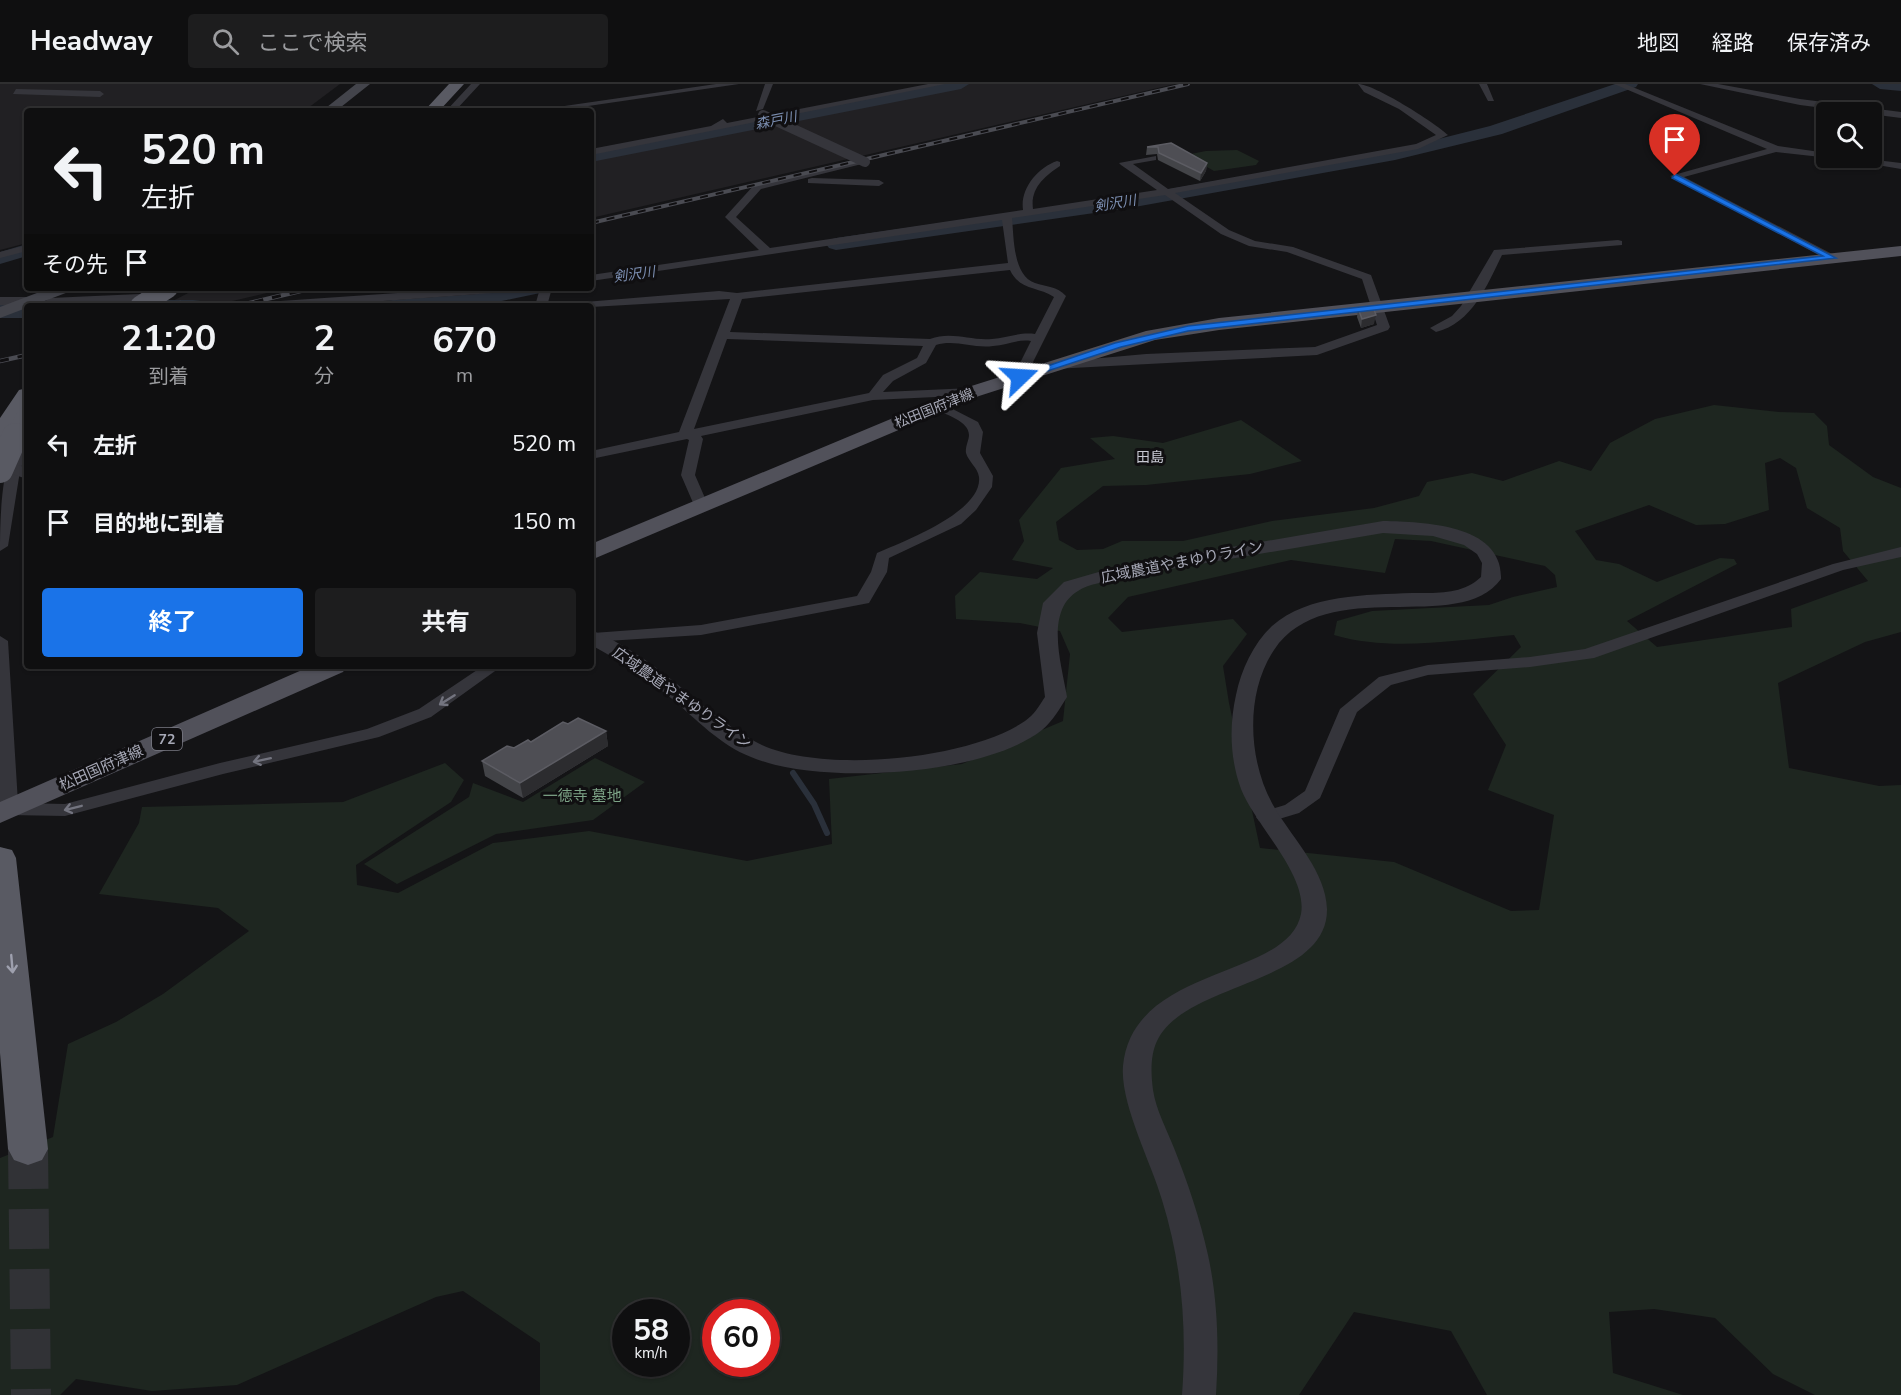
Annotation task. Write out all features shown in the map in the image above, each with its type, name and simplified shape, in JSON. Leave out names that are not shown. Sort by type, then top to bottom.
[{"type":"highway","points":[[434,108],[457,84]]},
{"type":"highway","points":[[446,108],[469,84]]},
{"type":"highway","points":[[132,303],[150,291]]},
{"type":"highway","points":[[145,303],[163,291]]},
{"type":"highway","points":[[0,435],[24,399]]},
{"type":"highway","points":[[8,470],[9,446],[24,421]]},
{"type":"highway","points":[[0,858],[7,906],[28,1149]]},
{"type":"main road","points":[[319,108],[350,84]]},
{"type":"main road","points":[[332,108],[364,84]]},
{"type":"main road","name":"松田国府津線","points":[[594,552],[972,392],[1118,345],[1188,328],[1901,251]]},
{"type":"main road","points":[[31,303],[58,291]]},
{"type":"main road","points":[[36,303],[73,291]]},
{"type":"main road","name":"松田国府津線","points":[[5,811],[327,669]]},
{"type":"street","points":[[31,84],[16,92],[100,94]]},
{"type":"street","points":[[453,108],[476,84]]},
{"type":"street","points":[[554,108],[702,86],[735,84]]},
{"type":"street","points":[[761,112],[769,84]]},
{"type":"street","points":[[594,151],[941,84]]},
{"type":"street","points":[[594,278],[767,250],[1008,221],[1029,213],[1171,195],[1418,146],[1443,135],[1402,106],[1367,90],[1362,84]]},
{"type":"street","points":[[1482,84],[1491,99]]},
{"type":"street","points":[[1704,84],[1800,102],[1901,115]]},
{"type":"street","points":[[1625,87],[1649,86]]},
{"type":"street","points":[[1625,87],[1776,149],[1816,154]]},
{"type":"street","points":[[714,128],[739,116],[761,112],[865,162],[755,190],[730,217],[767,250]]},
{"type":"street","points":[[1776,149],[1675,176],[1832,258]]},
{"type":"street","points":[[1049,366],[1146,357],[1268,355],[1317,351],[1384,327],[1367,277],[1289,249],[1253,244],[1211,225],[1124,163],[1153,158]]},
{"type":"street","points":[[1882,163],[1901,166]]},
{"type":"street","points":[[1029,213],[1032,186],[1038,175],[1057,164]]},
{"type":"street","points":[[755,190],[805,181],[879,183]]},
{"type":"street","points":[[1008,221],[1010,246],[1015,266],[1024,282],[1054,291],[1060,296],[1020,377]]},
{"type":"street","points":[[1436,328],[1447,325],[1475,297],[1498,252],[1618,243]]},
{"type":"street","points":[[0,255],[24,249]]},
{"type":"street","points":[[0,263],[24,257]]},
{"type":"street","points":[[594,304],[718,294],[736,296],[1015,266]]},
{"type":"street","points":[[86,303],[165,297],[174,291]]},
{"type":"street","points":[[308,303],[477,291]]},
{"type":"street","points":[[701,505],[688,475],[696,438],[686,432],[736,296]]},
{"type":"street","points":[[721,335],[876,339],[930,343],[945,338],[992,343],[1021,336],[1040,338]]},
{"type":"street","points":[[873,396],[888,378],[922,360],[930,343]]},
{"type":"street","points":[[594,454],[873,396],[972,392]]},
{"type":"street","points":[[594,637],[701,630],[863,600],[879,572],[882,555],[956,521],[985,487],[986,476],[973,453],[976,432],[971,422],[939,406]]},
{"type":"street","points":[[0,546],[8,470],[24,443]]},
{"type":"street","name":"広域農道やまゆりライン","points":[[594,638],[658,678],[736,740],[759,753],[813,766],[883,766],[918,762],[1004,740],[1031,727],[1046,714],[1056,697],[1047,633],[1053,603],[1071,586],[1116,573],[1383,527],[1420,528],[1447,532],[1472,543],[1487,556],[1492,564],[1491,579],[1484,586],[1466,595],[1347,603],[1319,609],[1286,623],[1264,645],[1251,675],[1241,731],[1242,752],[1254,790],[1266,817]]},
{"type":"street","points":[[1199,1395],[1201,1339],[1191,1254],[1182,1215],[1138,1093],[1136,1073],[1138,1051],[1154,1022],[1173,1005],[1292,950],[1307,938],[1313,926],[1315,911],[1311,885],[1303,869],[1266,817],[1292,809],[1313,794],[1349,709],[1385,681],[1428,670],[1530,662],[1588,654],[1838,567],[1901,552]]},
{"type":"street","points":[[0,641],[5,811],[65,810],[220,769],[373,733],[425,713],[490,669]]},
{"type":"shaded area","points":[[0,84],[340,84],[308,108],[24,108],[24,244],[0,250]]},
{"type":"shaded area","points":[[959,84],[1175,84],[594,217],[594,160]]},
{"type":"shaded area","points":[[192,291],[275,291],[224,303],[169,303]]},
{"type":"green space","points":[[1237,150],[1259,161],[1256,165],[1214,171],[1186,155],[1206,151]]},
{"type":"green space","points":[[1714,405],[1814,413],[1827,426],[1829,445],[1873,477],[1901,488],[1901,632],[1865,642],[1778,683],[1789,768],[1879,786],[1901,785],[1901,1395],[1815,1395],[1773,1374],[1715,1318],[1654,1309],[1609,1312],[1613,1373],[1683,1395],[1487,1395],[1451,1331],[1354,1312],[1299,1395],[540,1395],[540,1343],[463,1291],[436,1297],[237,1385],[152,1391],[76,1379],[60,1395],[0,1395],[0,1158],[53,1137],[68,1044],[116,1022],[163,994],[249,931],[218,908],[99,894],[139,823],[142,807],[343,802],[445,763],[464,780],[451,802],[356,865],[357,885],[398,893],[493,843],[589,831],[747,861],[832,844],[829,779],[962,764],[1063,721],[1070,654],[1060,631],[1020,623],[956,619],[955,596],[980,572],[1037,579],[1053,568],[1012,560],[1024,541],[1019,520],[1061,468],[1115,459],[1090,438],[1113,436],[1163,443],[1241,420],[1302,461],[1250,474],[1146,485],[1103,486],[1056,522],[1059,540],[1077,550],[1103,549],[1122,541],[1183,541],[1272,521],[1374,508],[1419,496],[1427,482],[1472,473],[1503,481],[1559,461],[1591,471],[1610,443],[1655,419]],"holes":[[[1780,458],[1796,468],[1807,508],[1840,528],[1843,551],[1868,581],[1791,609],[1792,627],[1657,647],[1627,621],[1737,564],[1734,559],[1720,558],[1657,582],[1619,564],[1596,560],[1575,531],[1649,505],[1696,525],[1725,524],[1769,510],[1765,463]],[[1395,539],[1431,541],[1545,566],[1555,575],[1557,587],[1489,605],[1372,611],[1337,621],[1334,635],[1378,643],[1401,644],[1514,635],[1521,647],[1473,694],[1506,745],[1488,790],[1554,815],[1539,910],[1511,911],[1394,862],[1260,848],[1223,666],[1247,634],[1233,619],[1122,632],[1108,618],[1128,597],[1291,560],[1385,573]]]},
{"type":"green space","name":"一徳寺 墓地","points":[[595,758],[645,782],[593,820],[496,834],[397,884],[364,864],[469,797],[473,783],[523,802]]},
{"type":"building","points":[[1171,143],[1207,163],[1201,173],[1159,153],[1158,147],[1147,147]]},
{"type":"building","points":[[1373,307],[1376,315],[1362,319],[1358,308]]},
{"type":"building","points":[[578,718],[606,731],[520,783],[482,761],[507,746],[514,748],[528,740],[531,742],[563,722],[568,724]]},
{"type":"waterway","name":"森戸川","points":[[594,156],[961,84]]},
{"type":"waterway","name":"剣沢川","points":[[836,244],[1129,202],[1395,155],[1496,130],[1630,84]]},
{"type":"waterway","name":"剣沢川","points":[[1880,84],[1901,86]]},
{"type":"waterway","name":"森戸川","points":[[0,258],[24,251]]},
{"type":"waterway","name":"剣沢川","points":[[434,303],[476,300],[522,291]]},
{"type":"waterway","name":"剣沢川","points":[[0,311],[24,311]]},
{"type":"waterway","points":[[793,773],[814,804],[827,833]]},
{"type":"tunnel","points":[[28,1149],[31,1395]]},
{"type":"railway","points":[[594,222],[1188,84]]},
{"type":"railway","points":[[250,303],[300,291]]},
{"type":"railway","points":[[0,361],[24,356]]},
{"type":"district","name":"田島","points":[[1150,457]]},
{"type":"route","points":[[1020,377],[1118,345],[1188,328],[1832,258],[1675,176]]}]
